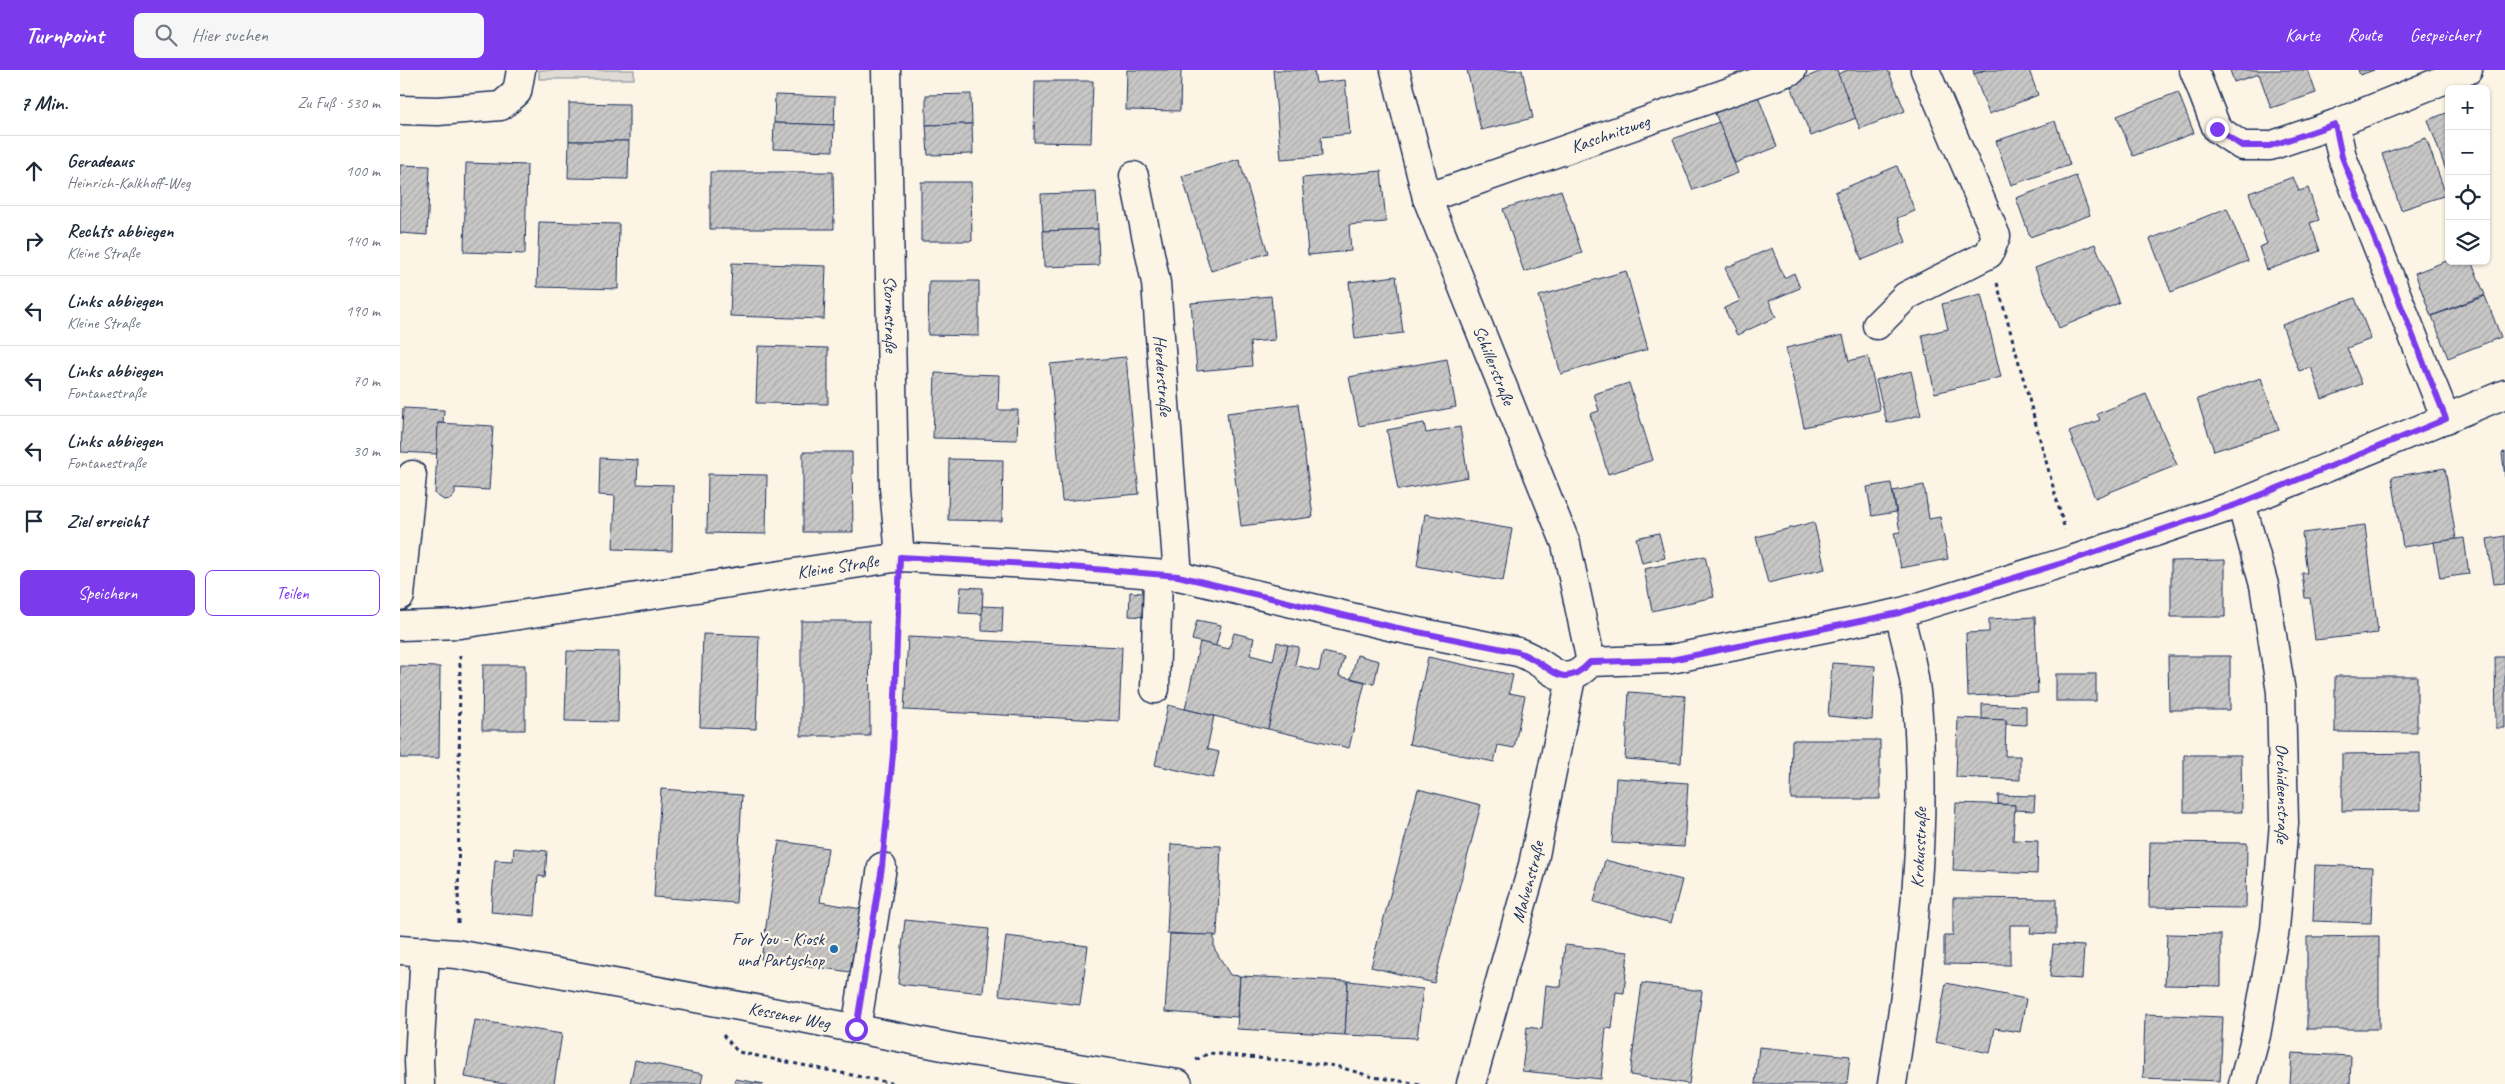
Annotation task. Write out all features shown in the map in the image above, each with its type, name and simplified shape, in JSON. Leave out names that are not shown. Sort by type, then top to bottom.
[{"type":"street","points":[[400,110],[438,111],[501,106],[517,92],[520,70]]},
{"type":"street","name":"Stormstraße","points":[[886,70],[894,487],[900,557]]},
{"type":"street","name":"Schillerstraße","points":[[1395,70],[1427,198],[1566,544],[1581,670]]},
{"type":"street","name":"Kaschnitzweg","points":[[1427,198],[1792,70]]},
{"type":"street","points":[[1877,325],[1906,296],[1989,254],[1996,236],[1925,70]]},
{"type":"street","points":[[2194,70],[2217,129],[2242,146],[2270,146],[2335,124],[2468,70]]},
{"type":"street","points":[[2335,124],[2342,157],[2446,419]]},
{"type":"street","name":"Herderstraße","points":[[1134,176],[1156,283],[1168,576],[1155,689]]},
{"type":"street","name":"Kleine Straße","points":[[400,626],[460,624],[900,557],[1046,565],[1168,576],[1393,627],[1518,652],[1532,656],[1562,678],[1581,670],[1671,660],[1899,613],[2072,560],[2241,503],[2505,394]]},
{"type":"street","points":[[400,596],[412,475]]},
{"type":"street","name":"Orchideenstraße","points":[[2241,503],[2264,585],[2281,692],[2284,823],[2275,929],[2256,1035],[2243,1084]]},
{"type":"street","name":"Krokusstraße","points":[[1892,1084],[1908,985],[1918,880],[1921,785],[1917,700],[1899,613]]},
{"type":"street","name":"Malvenstraße","points":[[1471,1084],[1533,865],[1581,670]]},
{"type":"street","points":[[856,1029],[882,867]]},
{"type":"street","points":[[412,950],[420,1084]]},
{"type":"street","name":"Kessener Weg","points":[[412,950],[456,954],[958,1049],[1170,1083]]},
{"type":"path","points":[[1989,254],[2072,560]]},
{"type":"path","points":[[882,867],[893,754],[900,557]]},
{"type":"path","points":[[456,954],[458,921],[460,624]]},
{"type":"shaded area","points":[[539,70],[634,70],[634,79],[539,79]]},
{"type":"building","points":[[1127,70],[1181,70],[1180,111],[1126,110]]},
{"type":"building","points":[[1273,70],[1314,70],[1316,83],[1345,80],[1350,134],[1321,137],[1322,156],[1281,159]]},
{"type":"building","points":[[1467,70],[1522,70],[1533,118],[1481,130]]},
{"type":"building","points":[[1824,70],[1837,70],[1856,118],[1811,136],[1790,84]]},
{"type":"building","points":[[1848,70],[1888,70],[1905,111],[1860,129],[1838,74]]},
{"type":"building","points":[[1973,70],[1985,70],[1974,74]]},
{"type":"building","points":[[1985,70],[2029,70],[2038,95],[1989,114],[1974,74]]},
{"type":"building","points":[[2230,70],[2308,70],[2316,93],[2271,108],[2259,74],[2234,82]]},
{"type":"building","points":[[2358,70],[2374,70],[2360,75]]},
{"type":"building","points":[[1035,81],[1093,81],[1091,143],[1034,142]]},
{"type":"building","points":[[2178,92],[2194,133],[2133,156],[2117,116]]},
{"type":"building","points":[[971,94],[972,124],[926,125],[926,95]]},
{"type":"building","points":[[775,95],[835,97],[834,125],[774,123]]},
{"type":"building","points":[[1758,96],[1777,147],[1735,163],[1715,113]]},
{"type":"building","points":[[569,103],[629,104],[629,141],[569,141]]},
{"type":"building","points":[[2445,114],[2445,167],[2428,120]]},
{"type":"building","points":[[2055,121],[2070,165],[2011,185],[1996,141]]},
{"type":"building","points":[[1719,122],[1738,173],[1693,190],[1673,139]]},
{"type":"building","points":[[774,123],[834,125],[833,151],[773,149]]},
{"type":"building","points":[[972,124],[973,154],[928,155],[926,125]]},
{"type":"building","points":[[2426,138],[2445,195],[2401,210],[2382,154]]},
{"type":"building","points":[[569,141],[629,141],[628,179],[568,178]]},
{"type":"building","points":[[1239,159],[1268,253],[1211,271],[1182,176]]},
{"type":"building","points":[[466,163],[527,165],[525,254],[464,252]]},
{"type":"building","points":[[400,165],[430,166],[427,235],[400,233]]},
{"type":"building","points":[[1897,166],[1915,211],[1897,218],[1906,242],[1862,260],[1835,192]]},
{"type":"building","points":[[1381,171],[1386,222],[1349,225],[1351,251],[1308,255],[1302,178]]},
{"type":"building","points":[[710,172],[833,172],[834,229],[710,229]]},
{"type":"building","points":[[2076,176],[2090,215],[2030,237],[2016,198]]},
{"type":"building","points":[[2293,177],[2299,191],[2308,188],[2319,220],[2310,223],[2320,251],[2267,270],[2259,247],[2267,244],[2249,193]]},
{"type":"building","points":[[921,182],[971,182],[972,241],[921,241]]},
{"type":"building","points":[[1561,190],[1582,253],[1524,272],[1503,209]]},
{"type":"building","points":[[1096,192],[1098,229],[1043,231],[1041,194]]},
{"type":"building","points":[[2227,208],[2248,261],[2171,292],[2150,239]]},
{"type":"building","points":[[539,222],[619,224],[618,289],[537,287]]},
{"type":"building","points":[[1098,229],[1099,265],[1044,267],[1043,231]]},
{"type":"building","points":[[2095,244],[2119,303],[2059,328],[2035,268]]},
{"type":"building","points":[[1772,248],[1784,278],[1794,273],[1800,288],[1769,301],[1776,317],[1737,335],[1724,308],[1740,301],[1725,268]]},
{"type":"building","points":[[2445,262],[2445,265],[2473,265],[2485,295],[2431,316],[2415,273]]},
{"type":"building","points":[[732,263],[826,266],[824,319],[730,316]]},
{"type":"building","points":[[1626,271],[1648,349],[1561,374],[1539,296]]},
{"type":"building","points":[[1396,276],[1403,333],[1355,339],[1349,282]]},
{"type":"building","points":[[929,281],[979,281],[979,336],[928,335]]},
{"type":"building","points":[[1981,294],[2001,377],[1935,393],[1922,335],[1948,329],[1942,304]]},
{"type":"building","points":[[1271,296],[1275,340],[1250,342],[1252,366],[1197,371],[1191,303]]},
{"type":"building","points":[[2485,296],[2501,337],[2448,358],[2432,316]]},
{"type":"building","points":[[2355,298],[2371,339],[2347,348],[2362,384],[2322,399],[2311,367],[2299,371],[2282,325]]},
{"type":"building","points":[[1843,335],[1849,361],[1868,356],[1880,410],[1804,427],[1786,348]]},
{"type":"building","points":[[758,346],[828,348],[828,404],[756,403]]},
{"type":"building","points":[[1126,357],[1139,494],[1062,501],[1050,364]]},
{"type":"building","points":[[1447,359],[1456,407],[1359,426],[1349,377]]},
{"type":"building","points":[[1911,371],[1921,415],[1887,423],[1876,380]]},
{"type":"building","points":[[935,373],[999,375],[998,410],[1018,410],[1017,440],[933,438]]},
{"type":"building","points":[[2261,378],[2279,430],[2214,451],[2197,399]]},
{"type":"building","points":[[1629,383],[1653,460],[1608,474],[1590,414],[1599,411],[1594,394]]},
{"type":"building","points":[[2146,394],[2177,465],[2095,498],[2069,432],[2100,420],[2097,414]]},
{"type":"building","points":[[1298,404],[1313,517],[1241,526],[1227,413]]},
{"type":"building","points":[[403,408],[444,410],[443,423],[438,423],[437,454],[401,452]]},
{"type":"building","points":[[438,423],[493,426],[489,490],[455,488],[455,494],[451,499],[444,500],[435,494]]},
{"type":"building","points":[[1424,423],[1426,433],[1460,427],[1468,477],[1398,490],[1387,430]]},
{"type":"building","points":[[803,452],[852,452],[853,532],[803,532]]},
{"type":"building","points":[[2505,452],[2505,477],[2502,453]]},
{"type":"building","points":[[600,458],[638,460],[637,484],[673,485],[672,551],[613,549],[615,496],[599,495]]},
{"type":"building","points":[[949,459],[1003,460],[1002,521],[948,520]]},
{"type":"building","points":[[2445,468],[2456,539],[2403,547],[2392,477]]},
{"type":"building","points":[[708,474],[767,475],[766,534],[707,533]]},
{"type":"building","points":[[1891,483],[1896,512],[1872,516],[1867,487]]},
{"type":"building","points":[[1924,485],[1929,519],[1940,517],[1948,559],[1901,568],[1894,533],[1900,532],[1893,491]]},
{"type":"building","points":[[1425,514],[1512,529],[1503,581],[1417,566]]},
{"type":"building","points":[[1814,522],[1825,569],[1768,583],[1756,537]]},
{"type":"building","points":[[2365,525],[2378,633],[2315,640],[2310,598],[2305,598],[2302,573],[2307,573],[2302,533]]},
{"type":"building","points":[[1659,533],[1665,558],[1642,563],[1636,538]]},
{"type":"building","points":[[2505,536],[2505,583],[2494,584],[2487,539]]},
{"type":"building","points":[[2464,538],[2469,574],[2440,578],[2434,542]]},
{"type":"building","points":[[1705,556],[1714,597],[1652,611],[1644,569]]},
{"type":"building","points":[[2225,560],[2225,617],[2171,617],[2171,561]]},
{"type":"building","points":[[961,587],[983,588],[982,614],[959,613]]},
{"type":"building","points":[[1130,592],[1153,594],[1151,617],[1129,616]]},
{"type":"building","points":[[982,606],[1003,607],[1002,632],[982,631]]},
{"type":"building","points":[[2035,617],[2038,693],[1968,696],[1966,633],[1989,632],[1989,619]]},
{"type":"building","points":[[1197,620],[1221,625],[1216,646],[1192,640]]},
{"type":"building","points":[[801,621],[869,621],[870,736],[801,736]]},
{"type":"building","points":[[1234,633],[1254,638],[1250,655],[1273,661],[1277,642],[1288,645],[1268,729],[1185,709],[1200,642],[1229,649]]},
{"type":"building","points":[[703,634],[759,636],[756,729],[700,727]]},
{"type":"building","points":[[908,637],[1122,647],[1119,721],[904,710]]},
{"type":"building","points":[[1288,645],[1299,647],[1295,665],[1319,671],[1323,652],[1344,657],[1339,676],[1365,682],[1349,748],[1268,729]]},
{"type":"building","points":[[567,651],[619,652],[618,722],[565,721]]},
{"type":"building","points":[[1357,655],[1379,661],[1374,684],[1351,678]]},
{"type":"building","points":[[2168,656],[2230,656],[2230,710],[2169,710]]},
{"type":"building","points":[[1428,657],[1513,675],[1509,693],[1525,696],[1514,748],[1498,745],[1494,762],[1409,744]]},
{"type":"building","points":[[2495,657],[2505,657],[2505,728],[2496,728]]},
{"type":"building","points":[[1832,663],[1875,666],[1872,720],[1828,716]]},
{"type":"building","points":[[483,665],[525,665],[525,730],[482,730]]},
{"type":"building","points":[[400,666],[440,667],[439,758],[400,758]]},
{"type":"building","points":[[2056,674],[2096,674],[2096,701],[2056,701]]},
{"type":"building","points":[[2335,676],[2417,676],[2417,733],[2335,732]]},
{"type":"building","points":[[1629,692],[1685,696],[1681,763],[1625,759]]},
{"type":"building","points":[[1982,704],[2026,706],[2026,725],[2006,724],[2006,720],[1982,719]]},
{"type":"building","points":[[1168,705],[1214,716],[1207,749],[1219,752],[1213,778],[1155,765]]},
{"type":"building","points":[[1958,718],[2006,720],[2005,756],[2020,756],[2020,780],[1956,777]]},
{"type":"building","points":[[1792,740],[1880,740],[1880,799],[1791,799]]},
{"type":"building","points":[[2420,753],[2421,810],[2342,811],[2342,754]]},
{"type":"building","points":[[2184,755],[2241,755],[2242,812],[2184,812]]},
{"type":"building","points":[[1616,778],[1688,783],[1684,847],[1612,843]]},
{"type":"building","points":[[661,789],[742,795],[736,903],[654,897]]},
{"type":"building","points":[[1418,789],[1481,805],[1434,983],[1371,967]]},
{"type":"building","points":[[1998,795],[2035,796],[2034,811],[2014,810],[2015,805],[1998,804]]},
{"type":"building","points":[[1956,803],[2015,805],[2013,840],[2038,841],[2037,874],[1953,870]]},
{"type":"building","points":[[779,841],[828,848],[820,902],[867,910],[857,973],[761,959]]},
{"type":"building","points":[[2150,842],[2247,843],[2246,908],[2149,907]]},
{"type":"building","points":[[1171,844],[1221,846],[1217,936],[1167,933]]},
{"type":"building","points":[[514,848],[547,851],[545,877],[538,876],[535,916],[491,912],[495,860],[513,861]]},
{"type":"building","points":[[1605,860],[1682,880],[1671,923],[1594,902]]},
{"type":"building","points":[[2315,865],[2373,867],[2371,923],[2313,921]]},
{"type":"building","points":[[1953,898],[2056,899],[2056,934],[2030,933],[2031,925],[2010,925],[2010,965],[1944,964],[1944,936],[1953,936]]},
{"type":"building","points":[[905,920],[989,929],[983,993],[898,984]]},
{"type":"building","points":[[1170,934],[1214,935],[1214,948],[1230,975],[1240,976],[1237,1017],[1165,1012]]},
{"type":"building","points":[[2167,934],[2221,935],[2221,986],[2165,985]]},
{"type":"building","points":[[1006,936],[1088,946],[1080,1005],[999,995]]},
{"type":"building","points":[[2379,936],[2379,1029],[2307,1029],[2307,937]]},
{"type":"building","points":[[2053,944],[2084,946],[2082,979],[2050,977]]},
{"type":"building","points":[[1565,945],[1628,952],[1624,993],[1616,992],[1612,1029],[1606,1028],[1601,1079],[1522,1071],[1527,1027],[1542,1029],[1546,985],[1561,987]]},
{"type":"building","points":[[1240,976],[1348,981],[1345,1035],[1237,1029]]},
{"type":"building","points":[[1348,981],[1423,989],[1417,1038],[1345,1035]]},
{"type":"building","points":[[1642,983],[1702,991],[1689,1084],[1630,1075]]},
{"type":"building","points":[[1946,983],[2026,999],[2020,1032],[1995,1028],[1990,1053],[1935,1042]]},
{"type":"building","points":[[2145,1014],[2223,1017],[2220,1081],[2143,1078]]},
{"type":"building","points":[[475,1020],[562,1034],[554,1084],[504,1084],[465,1077]]},
{"type":"building","points":[[1759,1047],[1850,1056],[1847,1084],[1755,1084]]},
{"type":"building","points":[[2292,1053],[2351,1056],[2350,1084],[2290,1084]]},
{"type":"building","points":[[635,1060],[703,1074],[701,1084],[630,1084]]},
{"type":"building","points":[[735,1079],[764,1084],[734,1084]]},
{"type":"place","name":"For You - Kiosk und Partyshop","points":[[834,949]]},
{"type":"route","points":[[856,1029],[858,1010],[865,985],[882,867],[893,754],[897,595],[900,557],[1046,565],[1178,576],[1393,627],[1518,652],[1532,656],[1562,678],[1571,678],[1580,674],[1590,662],[1671,660],[1899,613],[2072,560],[2241,503],[2446,419],[2342,157],[2335,124],[2270,146],[2242,146],[2217,129]]}]
